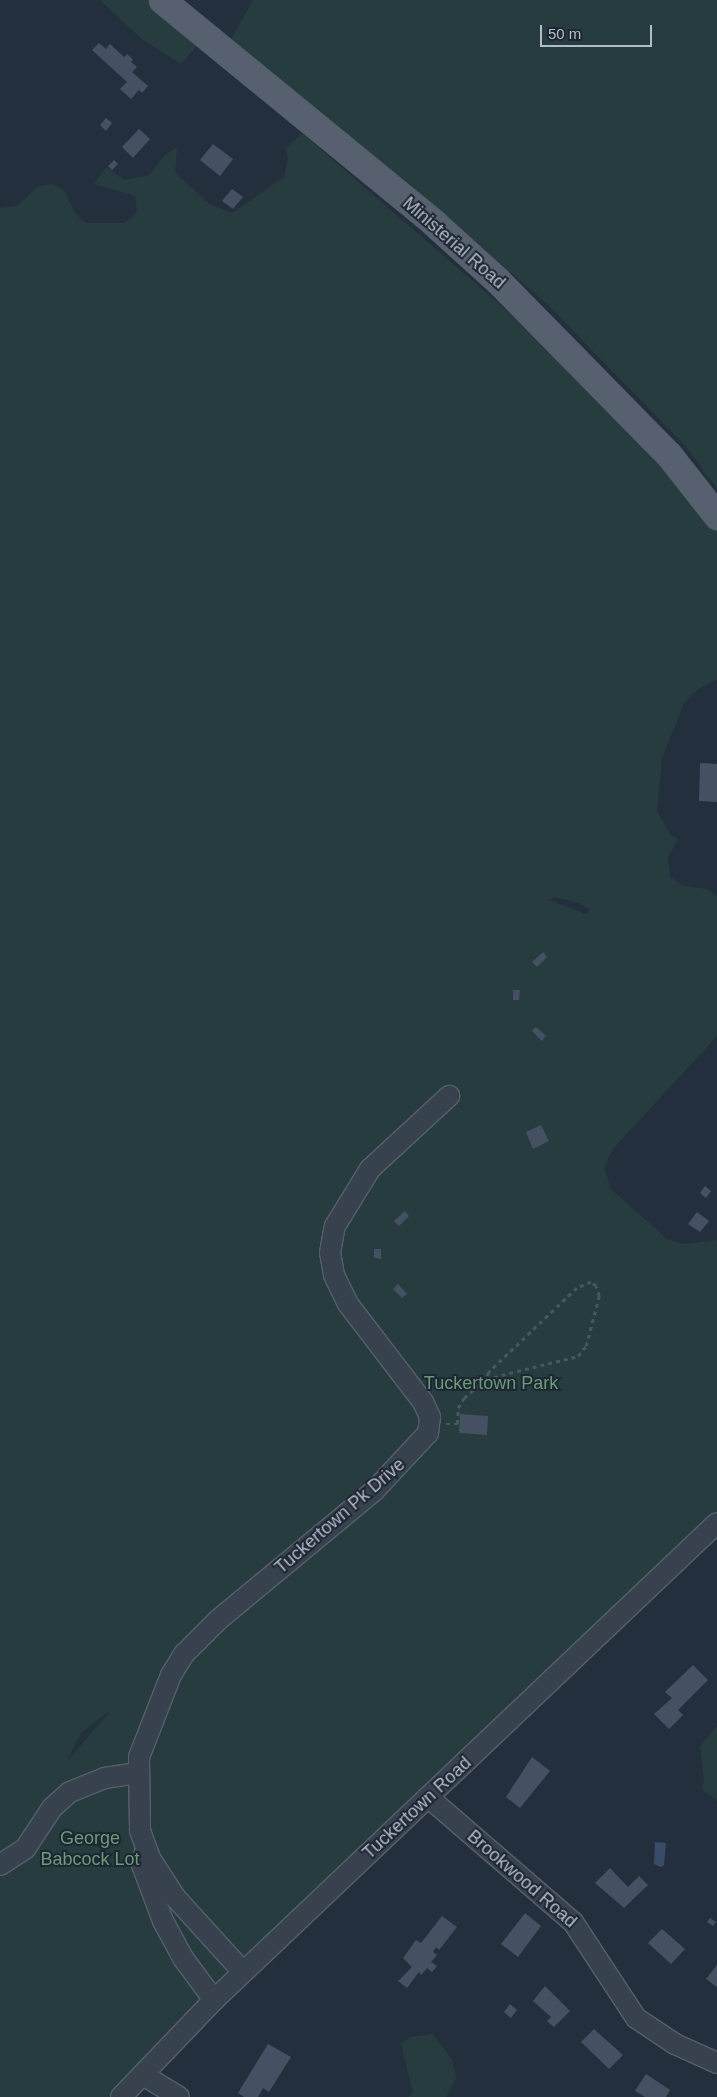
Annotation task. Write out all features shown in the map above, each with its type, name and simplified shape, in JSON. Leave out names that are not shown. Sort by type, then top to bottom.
[{"type":"main road","name":"Ministerial Road","points":[[162,0],[434,223],[497,280],[669,455],[717,516]]},
{"type":"street","name":"Tuckertown Pk Drive","points":[[243,1972],[175,1897],[146,1848],[140,1830],[139,1757],[151,1722],[171,1675],[184,1654],[218,1620],[373,1492],[428,1433],[430,1417],[423,1402],[348,1304],[334,1275],[330,1253],[334,1226],[370,1169],[448,1096]]},
{"type":"street","name":"Tuckertown Road","points":[[121,2097],[243,1972],[717,1523]]},
{"type":"street","points":[[0,1865],[25,1849],[52,1808],[70,1792],[105,1778],[138,1773]]},
{"type":"street","name":"Brookwood Road","points":[[428,1797],[573,1922],[636,2018],[675,2044],[717,2062]]},
{"type":"street","name":"Tuckertown Pk Drive","points":[[146,1848],[142,1865],[162,1921],[183,1958],[214,2000]]},
{"type":"street","points":[[142,2075],[179,2097]]},
{"type":"path","points":[[457,1424],[458,1408],[464,1398],[486,1379],[489,1372],[577,1288],[591,1282],[596,1286],[599,1296],[588,1338],[578,1356],[486,1379]]},
{"type":"green space","points":[[100,0],[148,0],[200,42],[181,64],[143,40]]},
{"type":"green space","points":[[253,0],[717,0],[717,489],[687,448],[548,305],[446,216],[230,41]]},
{"type":"green space","points":[[302,133],[505,309],[617,419],[717,529],[717,679],[694,692],[684,703],[662,759],[657,811],[670,834],[678,839],[668,858],[670,877],[684,886],[707,889],[717,897],[717,1036],[613,1149],[604,1168],[611,1189],[667,1239],[684,1244],[717,1240],[717,1525],[116,2097],[0,2097],[0,208],[17,206],[38,186],[53,184],[64,190],[75,213],[86,223],[124,223],[137,213],[135,196],[94,184],[106,167],[124,180],[149,175],[164,156],[177,147],[175,173],[210,204],[232,213],[284,177],[288,159],[286,148]],"holes":[[[554,897],[580,903],[590,910],[586,914],[549,900]],[[109,1713],[67,1761],[81,1733]]]},
{"type":"green space","points":[[717,1726],[717,1801],[702,1789],[704,1780],[700,1746]]},
{"type":"green space","points":[[433,2034],[452,2060],[456,2078],[446,2097],[408,2097],[413,2093],[401,2044],[410,2037]]},
{"type":"water","points":[[655,1842],[666,1843],[664,1865],[661,1867],[654,1864]]},
{"type":"building","points":[[99,43],[106,49],[110,44],[124,57],[127,54],[133,59],[131,62],[137,67],[132,72],[148,86],[142,93],[139,90],[131,99],[120,89],[127,82],[92,50]]},
{"type":"building","points":[[106,118],[112,123],[106,131],[100,125]]},
{"type":"building","points":[[139,129],[150,139],[133,158],[122,147]]},
{"type":"building","points":[[213,144],[233,159],[220,176],[200,160]]},
{"type":"building","points":[[114,160],[118,164],[112,170],[108,166]]},
{"type":"building","points":[[232,189],[243,197],[233,209],[222,201]]},
{"type":"building","points":[[700,763],[717,764],[717,802],[699,801]]},
{"type":"building","points":[[543,952],[547,957],[537,967],[532,962]]},
{"type":"building","points":[[513,990],[520,990],[519,1000],[513,1000]]},
{"type":"building","points":[[536,1027],[546,1036],[542,1041],[532,1031]]},
{"type":"building","points":[[541,1125],[549,1141],[533,1149],[526,1132]]},
{"type":"building","points":[[705,1186],[711,1191],[706,1198],[700,1193]]},
{"type":"building","points":[[405,1211],[409,1216],[399,1226],[394,1221]]},
{"type":"building","points":[[697,1212],[709,1221],[700,1232],[688,1224]]},
{"type":"building","points":[[374,1249],[381,1249],[381,1259],[374,1258]]},
{"type":"building","points":[[398,1284],[407,1294],[402,1298],[393,1289]]},
{"type":"building","points":[[460,1414],[488,1416],[487,1435],[459,1433]]},
{"type":"building","points":[[693,1665],[708,1680],[678,1710],[683,1715],[669,1729],[654,1714],[672,1698],[665,1692]]},
{"type":"building","points":[[532,1757],[550,1771],[520,1808],[506,1797]]},
{"type":"building","points":[[610,1868],[628,1887],[639,1876],[648,1885],[624,1908],[595,1883]]},
{"type":"building","points":[[525,1913],[541,1926],[518,1957],[501,1944]]},
{"type":"building","points":[[442,1916],[457,1927],[439,1950],[436,1947],[433,1952],[437,1955],[431,1962],[437,1966],[432,1972],[427,1968],[421,1975],[419,1972],[407,1988],[398,1981],[412,1967],[403,1958],[416,1940],[421,1943]]},
{"type":"building","points":[[710,1918],[716,1922],[713,1926],[707,1922]]},
{"type":"building","points":[[662,1929],[685,1949],[671,1964],[648,1943]]},
{"type":"building","points":[[717,1965],[717,1987],[706,1979]]},
{"type":"building","points":[[545,1986],[570,2011],[554,2027],[547,2021],[551,2017],[533,2001]]},
{"type":"building","points":[[510,2004],[517,2010],[511,2018],[504,2012]]},
{"type":"building","points":[[594,2029],[623,2055],[609,2069],[581,2042]]},
{"type":"building","points":[[268,2044],[291,2057],[269,2092],[263,2088],[258,2097],[244,2097],[238,2093]]},
{"type":"building","points":[[646,2074],[670,2090],[666,2097],[645,2097],[635,2091]]},
{"type":"park label","name":"Tuckertown Park","points":[[491,1383]]},
{"type":"park label","name":"George Babcock Lot","points":[[90,1849]]}]
